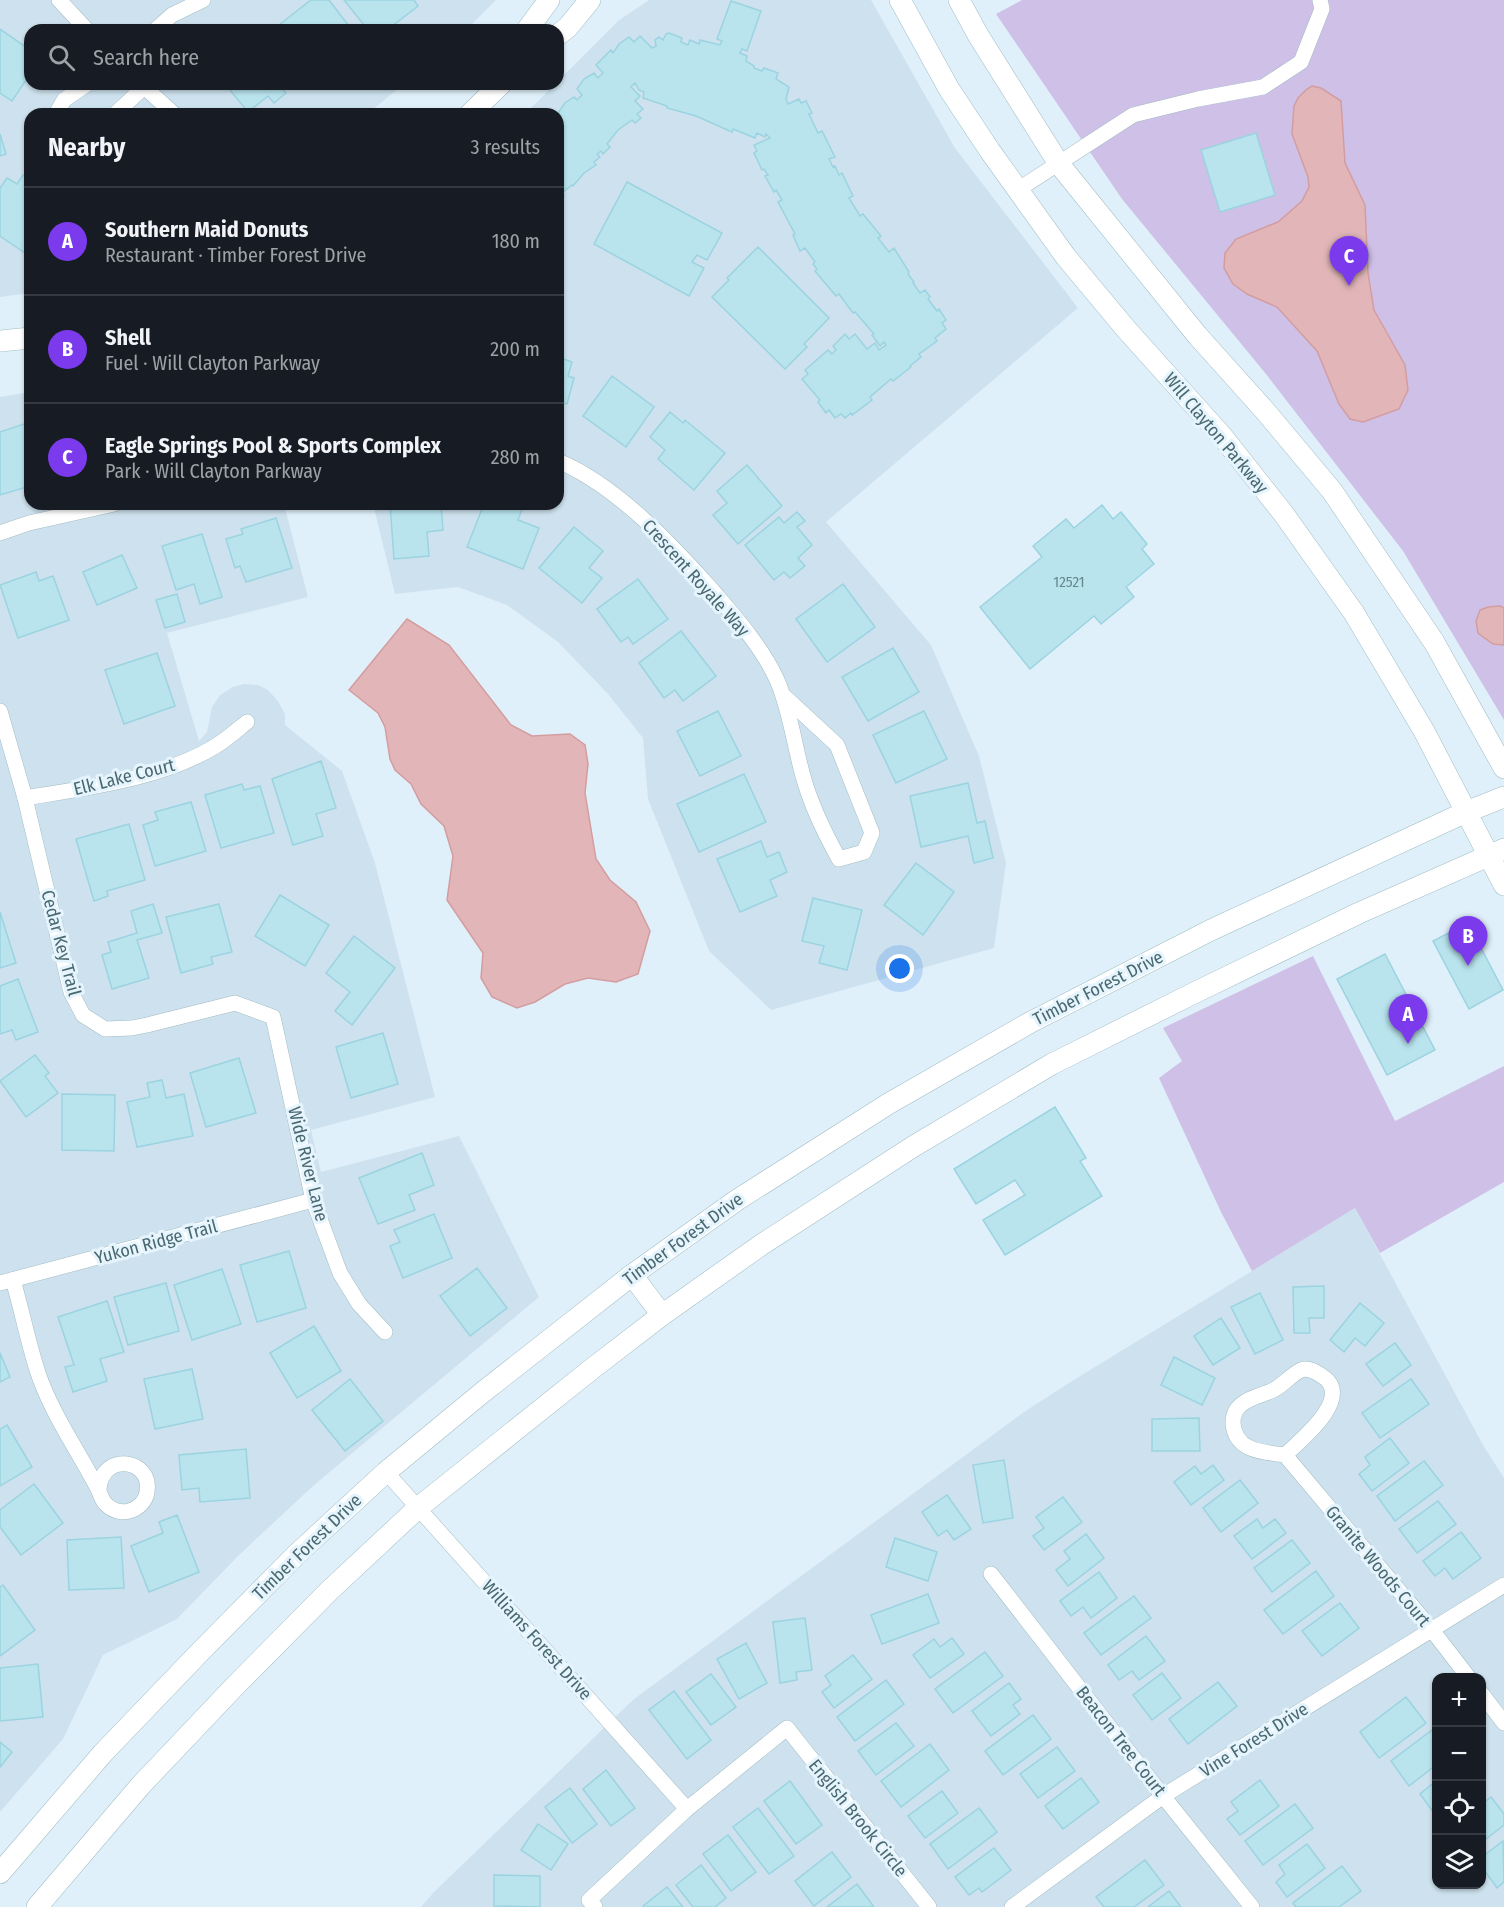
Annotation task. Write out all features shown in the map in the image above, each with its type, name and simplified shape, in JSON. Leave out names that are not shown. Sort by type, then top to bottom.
[{"type":"main road","points":[[531,24],[549,0]]},
{"type":"main road","points":[[564,30],[590,0]]},
{"type":"main road","name":"Will Clayton Parkway","points":[[900,0],[949,89],[1066,257],[1126,329],[1222,436],[1283,513],[1354,612],[1392,675],[1466,812],[1497,853],[1504,885]]},
{"type":"main road","points":[[959,0],[978,35],[1059,164],[1197,335],[1332,491],[1434,642],[1504,768]]},
{"type":"main road","points":[[0,341],[24,339]]},
{"type":"main road","name":"Timber Forest Drive","points":[[0,1873],[103,1753],[297,1554],[386,1472],[483,1392],[632,1275],[737,1200],[878,1110],[1031,1022],[1210,930],[1504,796]]},
{"type":"main road","points":[[37,1907],[141,1785],[330,1590],[419,1507],[662,1315],[761,1245],[914,1146],[1052,1064],[1359,913],[1497,853]]},
{"type":"main road","points":[[632,1275],[662,1315]]},
{"type":"street","points":[[59,0],[81,24]]},
{"type":"street","points":[[162,24],[172,15],[203,0]]},
{"type":"street","points":[[1019,189],[1133,115],[1198,99],[1263,87],[1301,62],[1323,9],[1320,0]]},
{"type":"street","points":[[59,108],[64,100],[78,90]]},
{"type":"street","points":[[121,108],[138,90]]},
{"type":"street","points":[[147,90],[167,108]]},
{"type":"street","name":"Crescent Royale Way","points":[[564,463],[605,488],[640,517],[673,548],[750,636],[776,678],[783,695],[803,777],[818,819],[839,859],[864,852],[872,833],[837,745],[783,695]]},
{"type":"street","points":[[0,533],[29,523],[87,510]]},
{"type":"street","name":"Cedar Key Trail","points":[[0,711],[25,798],[69,985],[83,1015],[105,1029],[132,1028],[235,1003],[273,1017]]},
{"type":"street","name":"Elk Lake Court","points":[[25,798],[100,786],[157,771],[215,747],[247,722]]},
{"type":"street","name":"Wide River Lane","points":[[273,1017],[313,1200],[340,1273],[359,1304],[385,1332]]},
{"type":"street","name":"Yukon Ridge Trail","points":[[6,1282],[313,1200]]},
{"type":"street","points":[[6,1282],[44,1389],[99,1489]]},
{"type":"street","points":[[1302,1370],[1312,1370],[1326,1378],[1330,1386],[1332,1399],[1329,1409],[1322,1419],[1285,1455],[1253,1450],[1244,1446],[1237,1438],[1233,1425],[1234,1413],[1240,1405],[1280,1386],[1302,1370]]},
{"type":"street","name":"Granite Woods Court","points":[[1285,1455],[1466,1673]]},
{"type":"street","name":"Williams Forest Drive","points":[[386,1472],[687,1809]]},
{"type":"street","name":"Beacon Tree Court","points":[[991,1574],[1252,1907]]},
{"type":"street","name":"Vine Forest Drive","points":[[1012,1907],[1163,1796],[1504,1585]]},
{"type":"street","points":[[1486,1699],[1504,1723]]},
{"type":"street","name":"English Brook Circle","points":[[687,1809],[787,1728],[929,1907]]},
{"type":"street","points":[[596,1907],[589,1900],[687,1809]]},
{"type":"shaded area","points":[[0,0],[496,0],[472,24],[24,24],[24,90],[397,90],[374,108],[24,108],[24,294],[0,297]]},
{"type":"shaded area","points":[[649,0],[871,0],[955,148],[1078,308],[826,522],[931,645],[979,756],[1006,863],[994,948],[771,1010],[709,951],[648,799],[643,738],[608,694],[558,642],[507,605],[458,587],[395,594],[374,510],[564,510],[564,108],[531,108],[549,90],[564,90],[564,75],[618,21]]},
{"type":"shaded area","points":[[1022,0],[1504,0],[1504,720],[1403,551],[1266,374],[1122,199],[996,14]]},
{"type":"shaded area","points":[[1312,86],[1321,88],[1341,101],[1345,163],[1365,205],[1368,273],[1374,310],[1405,365],[1408,390],[1399,409],[1363,422],[1350,419],[1339,404],[1317,351],[1277,307],[1247,294],[1233,284],[1224,268],[1225,253],[1236,239],[1278,222],[1302,201],[1309,187],[1308,177],[1292,134],[1294,106],[1298,98]]},
{"type":"shaded area","points":[[24,393],[24,510],[286,510],[308,597],[167,633],[199,741],[207,732],[212,707],[220,695],[233,687],[244,684],[258,685],[268,690],[278,701],[285,714],[285,725],[342,771],[375,863],[435,1097],[311,1130],[321,1172],[459,1136],[539,1297],[313,1486],[239,1555],[177,1619],[103,1655],[63,1739],[0,1812],[0,397]]},
{"type":"shaded area","points":[[1500,606],[1504,608],[1504,645],[1493,644],[1478,633],[1476,621],[1480,610]]},
{"type":"shaded area","points":[[407,619],[449,645],[511,725],[532,736],[570,734],[585,745],[588,764],[585,793],[596,859],[610,880],[636,902],[650,931],[638,974],[616,982],[588,978],[565,984],[535,1002],[517,1008],[492,997],[481,978],[483,953],[447,900],[453,856],[444,826],[421,804],[411,784],[395,770],[390,759],[385,727],[378,713],[349,690]]},
{"type":"shaded area","points":[[1313,956],[1395,1121],[1504,1066],[1504,1182],[1380,1253],[1355,1208],[1252,1271],[1221,1212],[1159,1078],[1182,1061],[1163,1028]]},
{"type":"shaded area","points":[[1355,1208],[1483,1445],[1504,1478],[1504,1907],[421,1907],[634,1699],[1024,1412]]},
{"type":"building","points":[[311,0],[329,0],[347,24],[280,24]]},
{"type":"building","points":[[344,0],[414,0],[418,6],[395,24],[363,24]]},
{"type":"building","points":[[731,1],[761,11],[747,51],[742,49],[740,53],[747,56],[746,61],[754,68],[762,71],[764,68],[778,73],[776,79],[789,87],[786,99],[788,104],[799,99],[801,103],[806,101],[818,133],[822,131],[835,157],[829,159],[839,175],[842,173],[853,196],[849,198],[860,216],[863,214],[881,236],[878,238],[889,252],[894,248],[920,293],[925,290],[930,297],[928,299],[937,311],[939,309],[946,320],[942,323],[946,329],[935,338],[937,341],[919,354],[921,357],[911,367],[893,381],[891,379],[870,397],[872,400],[845,418],[841,414],[835,418],[829,410],[826,413],[818,402],[820,400],[802,379],[808,374],[805,370],[828,350],[832,354],[836,350],[833,346],[845,334],[849,339],[855,334],[867,349],[875,343],[879,350],[886,345],[884,342],[880,346],[872,335],[874,334],[855,312],[853,313],[839,294],[836,296],[815,271],[817,269],[813,264],[815,262],[805,248],[800,251],[793,235],[795,234],[778,202],[782,200],[776,190],[774,192],[765,176],[768,175],[764,169],[762,170],[754,153],[757,151],[754,145],[770,138],[766,134],[765,137],[757,133],[755,138],[733,129],[732,132],[696,116],[667,108],[667,106],[643,98],[644,92],[639,90],[635,83],[631,87],[640,96],[635,101],[643,109],[637,114],[641,118],[635,123],[632,120],[618,130],[607,144],[610,147],[603,154],[601,151],[597,154],[600,157],[594,162],[596,165],[564,191],[564,108],[562,108],[574,97],[577,100],[582,95],[577,89],[584,79],[594,73],[598,78],[603,73],[596,65],[611,50],[613,53],[619,44],[629,37],[634,42],[640,36],[652,48],[656,46],[655,40],[659,37],[663,40],[669,33],[682,38],[681,42],[688,45],[690,40],[699,44],[700,40],[720,45],[722,41],[717,39]]},
{"type":"building","points":[[0,29],[24,46],[24,83],[12,101],[0,93]]},
{"type":"building","points":[[230,90],[283,90],[286,93],[274,103],[268,96],[253,108],[245,108]]},
{"type":"building","points":[[1256,133],[1275,195],[1220,212],[1201,150]]},
{"type":"building","points":[[0,134],[6,154],[0,156]]},
{"type":"building","points":[[24,176],[24,252],[0,236],[0,188],[7,178],[17,184]]},
{"type":"building","points":[[627,182],[722,233],[707,260],[697,255],[692,262],[704,268],[689,296],[594,244]]},
{"type":"building","points":[[758,247],[829,318],[804,344],[807,347],[785,369],[712,297],[729,280],[727,278]]},
{"type":"building","points":[[564,359],[572,362],[568,376],[574,378],[567,404],[564,403]]},
{"type":"building","points":[[612,376],[654,407],[626,447],[583,416]]},
{"type":"building","points":[[670,412],[683,423],[685,420],[725,453],[694,490],[658,459],[665,450],[650,437]]},
{"type":"building","points":[[24,424],[24,488],[0,495],[0,432]]},
{"type":"building","points":[[747,465],[782,506],[738,544],[713,515],[727,503],[717,491]]},
{"type":"building","points":[[1102,505],[1113,519],[1121,512],[1147,544],[1142,549],[1154,564],[1126,587],[1134,597],[1101,624],[1094,616],[1030,669],[980,607],[1042,557],[1033,546],[1066,519],[1074,528]]},
{"type":"building","points":[[390,510],[441,510],[443,530],[427,532],[429,556],[394,559]]},
{"type":"building","points":[[482,510],[522,510],[518,520],[539,528],[523,569],[467,547]]},
{"type":"building","points":[[797,512],[805,521],[797,527],[812,545],[798,558],[805,566],[790,578],[784,572],[774,580],[745,545],[779,517],[784,523]]},
{"type":"building","points":[[276,518],[292,568],[246,582],[240,566],[235,568],[226,539],[243,534],[241,529]]},
{"type":"building","points":[[574,527],[603,551],[589,568],[602,578],[582,603],[539,568]]},
{"type":"building","points":[[202,534],[222,597],[200,604],[194,584],[176,590],[162,546]]},
{"type":"building","points":[[122,555],[137,588],[97,605],[83,572]]},
{"type":"building","points":[[36,572],[39,581],[53,576],[69,620],[18,638],[0,585]]},
{"type":"building","points":[[638,579],[668,619],[633,644],[628,637],[621,642],[597,609]]},
{"type":"building","points":[[843,584],[875,627],[827,662],[796,619]]},
{"type":"building","points":[[177,594],[185,622],[165,628],[156,600]]},
{"type":"building","points":[[681,631],[716,676],[683,701],[675,690],[664,698],[639,663]]},
{"type":"building","points":[[893,648],[919,692],[868,721],[842,677]]},
{"type":"building","points":[[157,653],[175,706],[124,724],[105,670]]},
{"type":"building","points":[[718,711],[741,756],[700,776],[677,731]]},
{"type":"building","points":[[924,711],[947,759],[896,783],[873,735]]},
{"type":"building","points":[[321,761],[336,808],[316,814],[323,836],[293,845],[272,779]]},
{"type":"building","points":[[744,774],[766,822],[699,852],[677,804]]},
{"type":"building","points":[[968,783],[977,823],[985,821],[993,858],[974,863],[968,836],[921,847],[910,796]]},
{"type":"building","points":[[242,784],[244,790],[260,786],[274,833],[221,848],[205,795]]},
{"type":"building","points":[[191,802],[206,851],[155,866],[143,825],[158,820],[155,812]]},
{"type":"building","points":[[129,824],[145,880],[107,891],[108,896],[94,901],[76,839]]},
{"type":"building","points":[[761,841],[767,857],[779,852],[787,872],[770,880],[777,896],[740,912],[717,859]]},
{"type":"building","points":[[916,863],[954,892],[923,935],[884,905]]},
{"type":"building","points":[[280,895],[329,925],[305,966],[255,936]]},
{"type":"building","points":[[813,898],[862,910],[847,970],[819,963],[824,946],[802,941]]},
{"type":"building","points":[[153,904],[162,933],[137,940],[149,978],[112,989],[102,955],[111,952],[108,942],[137,933],[131,911]]},
{"type":"building","points":[[219,904],[232,952],[211,957],[213,964],[181,973],[166,917]]},
{"type":"building","points":[[0,912],[16,963],[0,968]]},
{"type":"building","points":[[1468,923],[1503,990],[1469,1009],[1433,941]]},
{"type":"building","points":[[354,936],[395,968],[352,1025],[335,1011],[350,992],[326,973]]},
{"type":"building","points":[[1385,954],[1435,1050],[1387,1075],[1337,979]]},
{"type":"building","points":[[18,979],[38,1032],[16,1040],[12,1030],[0,1034],[0,986]]},
{"type":"building","points":[[383,1033],[398,1084],[351,1098],[336,1047]]},
{"type":"building","points":[[35,1055],[49,1073],[45,1076],[58,1093],[26,1117],[0,1081]]},
{"type":"building","points":[[239,1058],[256,1113],[206,1127],[190,1073]]},
{"type":"building","points":[[162,1080],[166,1098],[184,1094],[193,1136],[137,1147],[127,1102],[150,1097],[147,1083]]},
{"type":"building","points":[[62,1094],[115,1095],[114,1151],[62,1150]]},
{"type":"building","points":[[1055,1107],[1086,1158],[1080,1161],[1102,1196],[1005,1255],[983,1220],[1025,1195],[1015,1180],[976,1204],[954,1169]]},
{"type":"building","points":[[422,1153],[434,1185],[409,1195],[415,1210],[378,1224],[359,1178]]},
{"type":"building","points":[[434,1214],[452,1258],[403,1278],[390,1246],[400,1242],[394,1230]]},
{"type":"building","points":[[289,1251],[306,1308],[257,1322],[240,1265]]},
{"type":"building","points":[[477,1268],[507,1308],[470,1336],[440,1296]]},
{"type":"building","points":[[222,1269],[241,1324],[192,1340],[174,1285]]},
{"type":"building","points":[[166,1283],[179,1331],[128,1345],[114,1297]]},
{"type":"building","points":[[1324,1286],[1324,1318],[1309,1318],[1310,1333],[1294,1333],[1293,1287]]},
{"type":"building","points":[[1260,1293],[1283,1340],[1255,1354],[1231,1307]]},
{"type":"building","points":[[107,1301],[124,1352],[100,1359],[107,1381],[73,1392],[65,1367],[74,1365],[58,1317]]},
{"type":"building","points":[[1360,1303],[1384,1323],[1365,1346],[1355,1338],[1344,1352],[1330,1340]]},
{"type":"building","points":[[1221,1318],[1240,1348],[1213,1365],[1194,1336]]},
{"type":"building","points":[[314,1326],[341,1371],[297,1398],[270,1353]]},
{"type":"building","points":[[1395,1343],[1411,1365],[1383,1386],[1366,1364]]},
{"type":"building","points":[[0,1353],[10,1377],[0,1382]]},
{"type":"building","points":[[1174,1357],[1215,1378],[1202,1405],[1161,1385]]},
{"type":"building","points":[[192,1369],[203,1419],[155,1429],[144,1379]]},
{"type":"building","points":[[350,1379],[383,1421],[345,1451],[312,1410]]},
{"type":"building","points":[[1411,1379],[1429,1404],[1380,1438],[1362,1413]]},
{"type":"building","points":[[1199,1418],[1200,1451],[1152,1451],[1152,1419]]},
{"type":"building","points":[[7,1425],[32,1467],[0,1486],[0,1429]]},
{"type":"building","points":[[1390,1438],[1409,1463],[1372,1491],[1359,1474],[1370,1465],[1365,1457]]},
{"type":"building","points":[[246,1449],[250,1498],[200,1502],[199,1488],[182,1490],[179,1455]]},
{"type":"building","points":[[1004,1460],[1013,1518],[983,1523],[973,1465]]},
{"type":"building","points":[[1424,1461],[1443,1485],[1395,1521],[1377,1496]]},
{"type":"building","points":[[1213,1465],[1224,1480],[1191,1505],[1174,1482],[1195,1466],[1201,1474]]},
{"type":"building","points":[[1240,1480],[1258,1503],[1221,1532],[1203,1508]]},
{"type":"building","points":[[34,1484],[63,1523],[21,1555],[0,1527],[0,1510]]},
{"type":"building","points":[[947,1495],[971,1529],[954,1540],[947,1530],[938,1536],[922,1512]]},
{"type":"building","points":[[1063,1497],[1082,1522],[1044,1550],[1033,1536],[1044,1528],[1036,1517]]},
{"type":"building","points":[[1438,1501],[1456,1524],[1417,1553],[1399,1529]]},
{"type":"building","points":[[177,1515],[199,1572],[149,1592],[131,1546],[163,1533],[159,1522]]},
{"type":"building","points":[[1257,1519],[1263,1528],[1275,1519],[1286,1533],[1252,1559],[1234,1536]]},
{"type":"building","points":[[1461,1532],[1481,1558],[1453,1579],[1445,1568],[1435,1576],[1423,1561]]},
{"type":"building","points":[[1086,1534],[1104,1558],[1068,1586],[1056,1570],[1070,1559],[1064,1551]]},
{"type":"building","points":[[121,1537],[124,1588],[69,1590],[67,1540]]},
{"type":"building","points":[[895,1538],[937,1552],[928,1581],[886,1567]]},
{"type":"building","points":[[1292,1540],[1310,1563],[1272,1592],[1254,1568]]},
{"type":"building","points":[[1316,1571],[1334,1596],[1283,1634],[1264,1610]]},
{"type":"building","points":[[1099,1572],[1117,1598],[1091,1618],[1083,1607],[1071,1616],[1060,1601]]},
{"type":"building","points":[[3,1585],[35,1630],[0,1656],[0,1587]]},
{"type":"building","points":[[928,1594],[939,1623],[882,1644],[871,1615]]},
{"type":"building","points":[[1134,1596],[1151,1618],[1101,1655],[1084,1633]]},
{"type":"building","points":[[1340,1603],[1359,1628],[1322,1656],[1302,1631]]},
{"type":"building","points":[[805,1618],[812,1670],[796,1672],[797,1680],[780,1683],[773,1622]]},
{"type":"building","points":[[1146,1636],[1165,1661],[1139,1680],[1132,1671],[1119,1680],[1108,1665]]},
{"type":"building","points":[[952,1638],[964,1654],[930,1678],[913,1655],[934,1639],[940,1647]]},
{"type":"building","points":[[746,1643],[767,1683],[739,1699],[717,1659]]},
{"type":"building","points":[[985,1652],[1003,1676],[953,1713],[935,1689]]},
{"type":"building","points":[[853,1655],[872,1679],[834,1708],[822,1692],[831,1685],[825,1676]]},
{"type":"building","points":[[38,1664],[43,1717],[0,1721],[0,1668]]},
{"type":"building","points":[[1162,1673],[1181,1698],[1152,1720],[1133,1695]]},
{"type":"building","points":[[711,1674],[736,1707],[711,1725],[686,1692]]},
{"type":"building","points":[[886,1680],[904,1704],[855,1741],[837,1717]]},
{"type":"building","points":[[1218,1682],[1237,1706],[1188,1744],[1169,1719]]},
{"type":"building","points":[[1009,1683],[1021,1699],[1013,1705],[1020,1714],[991,1736],[972,1711]]},
{"type":"building","points":[[674,1691],[711,1740],[687,1759],[649,1710]]},
{"type":"building","points":[[1406,1697],[1426,1723],[1379,1758],[1360,1732]]},
{"type":"building","points":[[1033,1715],[1051,1739],[1003,1775],[985,1751]]},
{"type":"building","points":[[896,1723],[914,1746],[876,1775],[858,1751]]},
{"type":"building","points":[[1432,1730],[1432,1768],[1409,1786],[1391,1761]]},
{"type":"building","points":[[0,1742],[12,1752],[0,1767]]},
{"type":"building","points":[[930,1744],[949,1770],[901,1807],[881,1781]]},
{"type":"building","points":[[1057,1747],[1075,1771],[1038,1798],[1020,1774]]},
{"type":"building","points":[[606,1770],[635,1808],[611,1826],[583,1789]]},
{"type":"building","points":[[1081,1778],[1099,1802],[1063,1829],[1045,1806]]},
{"type":"building","points":[[1260,1780],[1279,1806],[1240,1835],[1227,1819],[1238,1811],[1231,1802]]},
{"type":"building","points":[[790,1781],[822,1825],[796,1844],[764,1801]]},
{"type":"building","points":[[1432,1784],[1432,1810],[1420,1794]]},
{"type":"building","points":[[570,1788],[597,1824],[572,1843],[545,1807]]},
{"type":"building","points":[[942,1791],[958,1813],[925,1838],[908,1816]]},
{"type":"building","points":[[1491,1797],[1504,1814],[1504,1825],[1486,1839],[1486,1835],[1486,1801]]},
{"type":"building","points":[[1295,1804],[1313,1828],[1263,1865],[1245,1841]]},
{"type":"building","points":[[758,1808],[794,1856],[769,1874],[733,1827]]},
{"type":"building","points":[[979,1808],[997,1832],[948,1869],[930,1844]]},
{"type":"building","points":[[538,1824],[568,1844],[551,1870],[521,1850]]},
{"type":"building","points":[[728,1835],[756,1872],[731,1891],[703,1854]]},
{"type":"building","points":[[1503,1841],[1504,1882],[1497,1888],[1486,1873],[1486,1854]]},
{"type":"building","points":[[1307,1844],[1325,1868],[1287,1897],[1276,1882],[1285,1874],[1279,1865]]},
{"type":"building","points":[[994,1848],[1011,1870],[982,1892],[979,1888],[969,1895],[955,1877]]},
{"type":"building","points":[[832,1852],[851,1877],[814,1906],[795,1881]]},
{"type":"building","points":[[1145,1860],[1164,1885],[1134,1907],[1104,1907],[1096,1897]]},
{"type":"building","points":[[701,1865],[726,1898],[715,1907],[693,1907],[676,1885]]},
{"type":"building","points":[[1342,1866],[1361,1891],[1339,1907],[1296,1907],[1293,1903]]},
{"type":"building","points":[[494,1875],[540,1876],[540,1907],[494,1906]]},
{"type":"building","points":[[857,1884],[874,1907],[827,1907]]},
{"type":"building","points":[[667,1887],[683,1907],[643,1906]]},
{"type":"building","points":[[1169,1891],[1181,1907],[1148,1907]]},
{"type":"place","name":"Eagle Springs Pool & Sports Complex","points":[[1349,286]]},
{"type":"place","name":"Shell","points":[[1468,966]]},
{"type":"place","name":"Southern Maid Donuts","points":[[1408,1044]]}]
